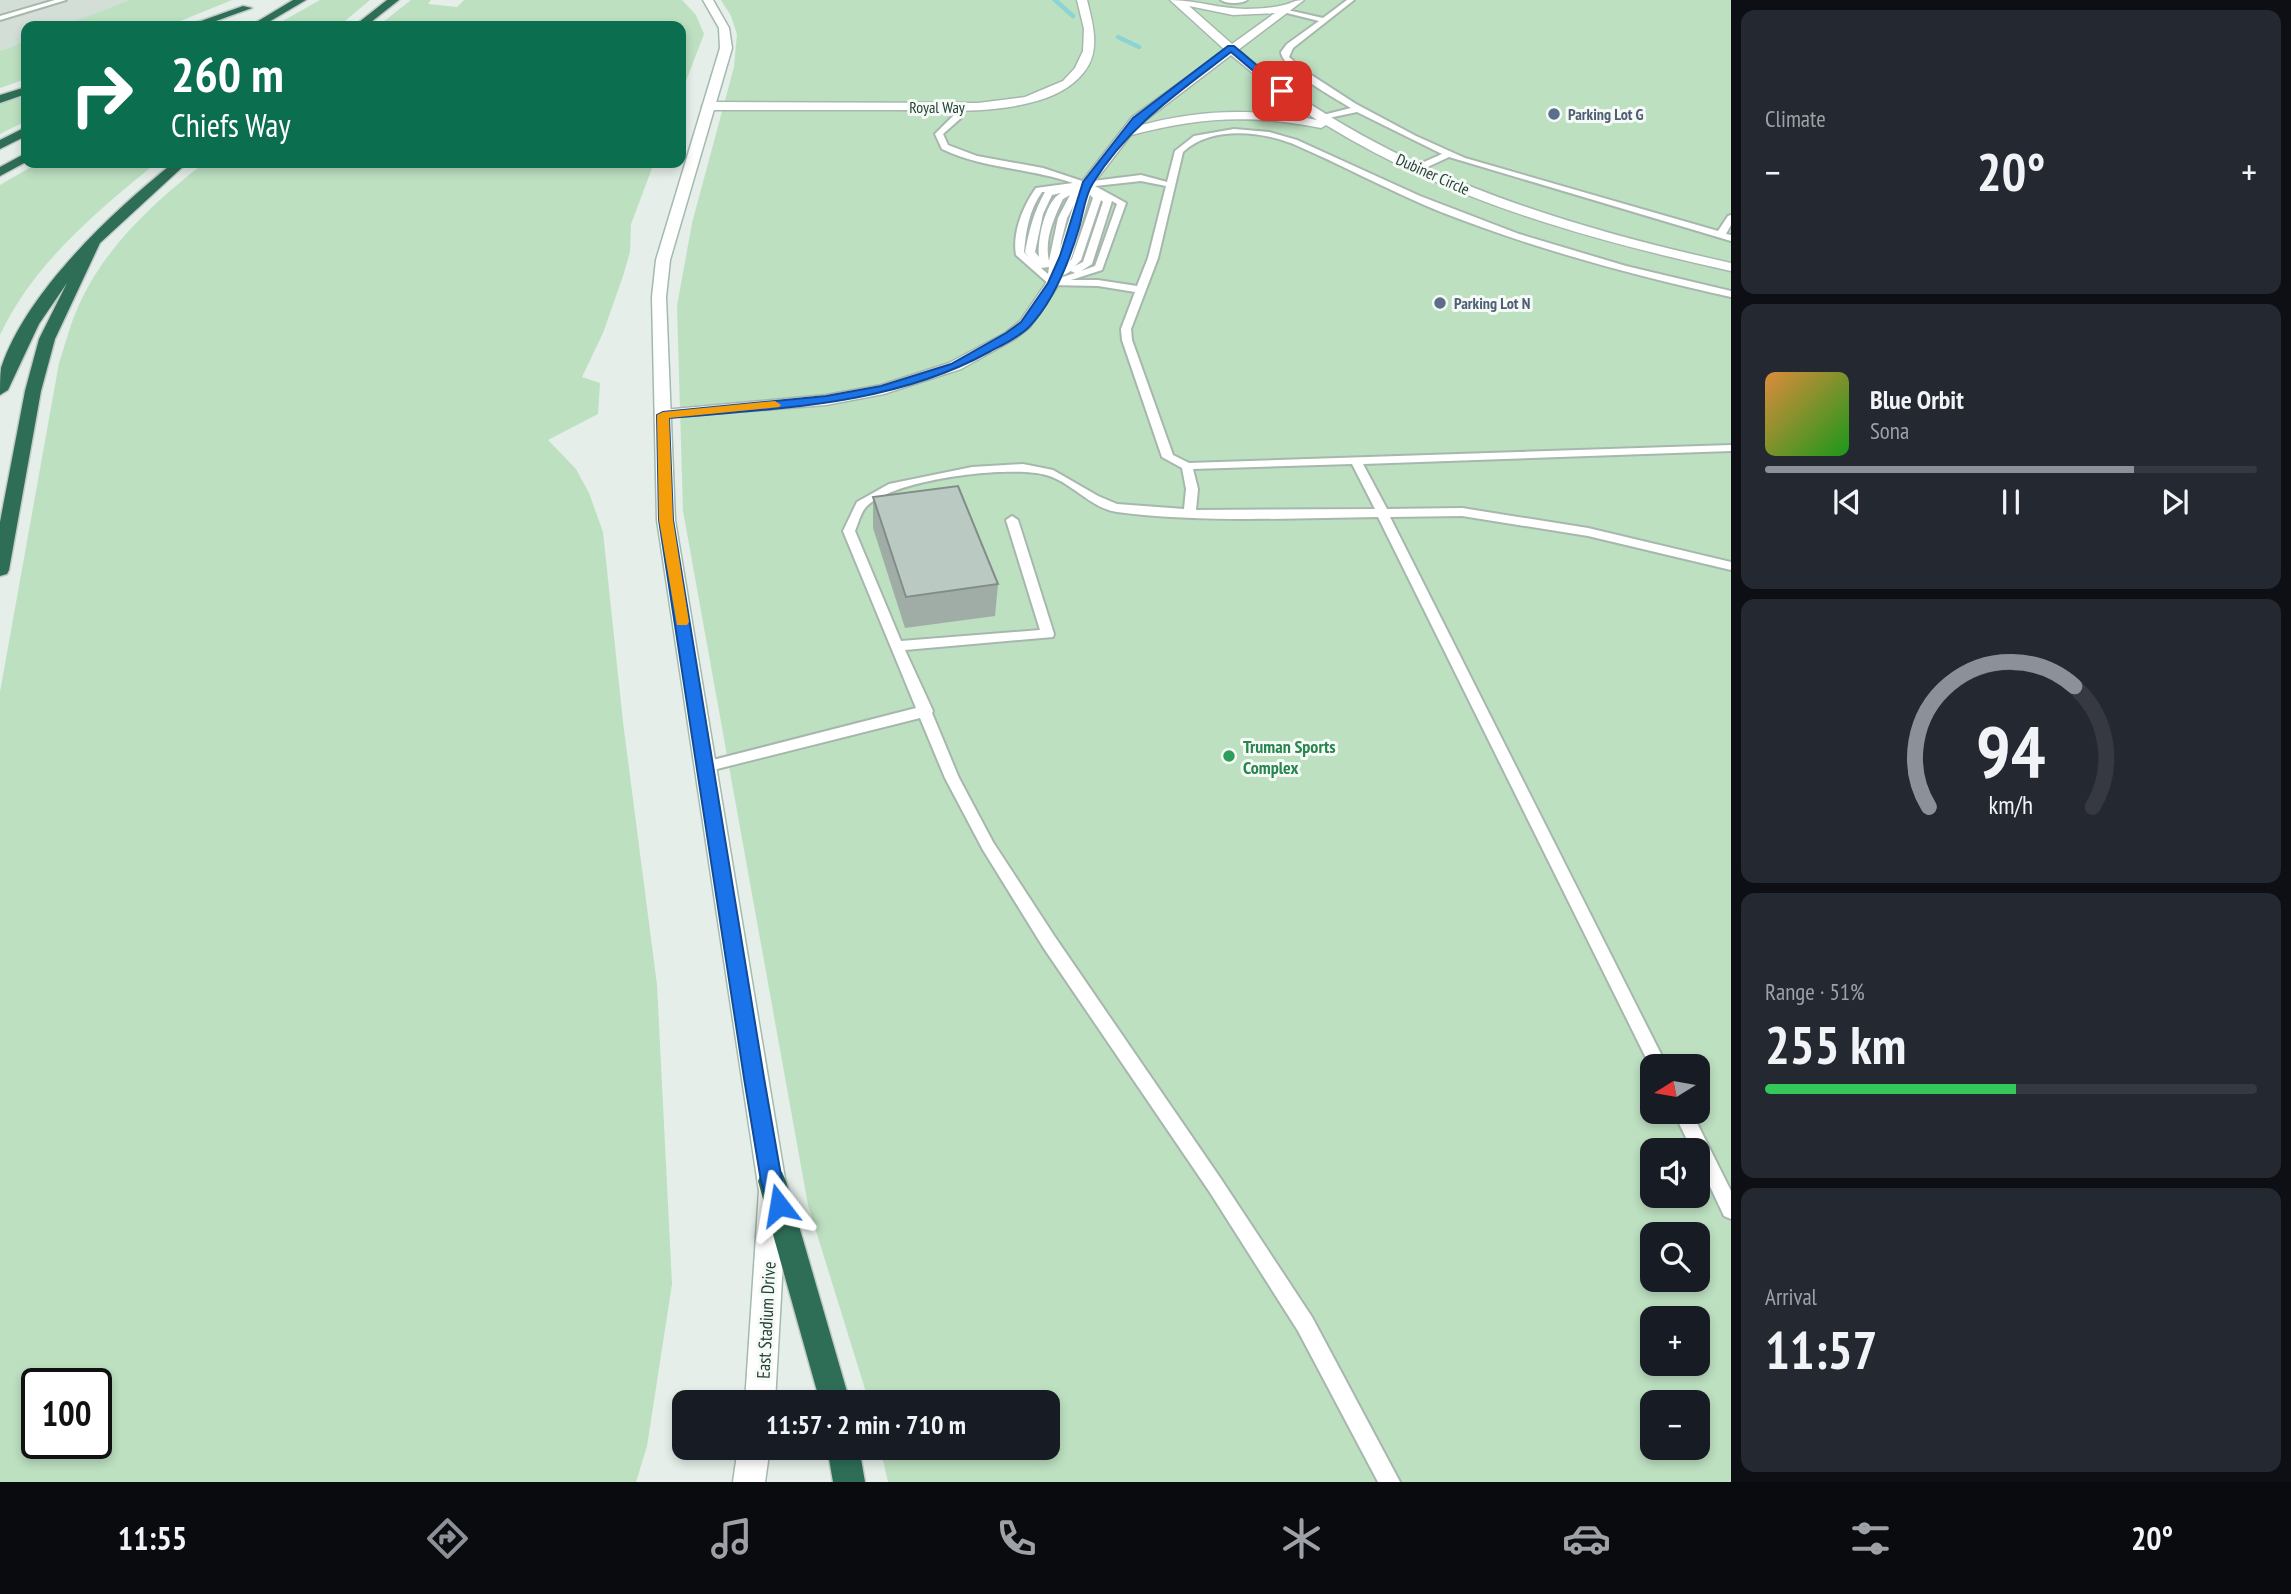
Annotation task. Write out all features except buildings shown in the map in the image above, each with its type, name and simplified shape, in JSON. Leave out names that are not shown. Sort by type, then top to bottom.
[{"type":"highway","points":[[264,21],[301,0]]},
{"type":"highway","points":[[366,21],[394,0]]},
{"type":"highway","points":[[207,21],[251,6],[224,21]]},
{"type":"highway","points":[[0,99],[21,92]]},
{"type":"highway","points":[[0,145],[21,134]]},
{"type":"highway","points":[[0,172],[21,160]]},
{"type":"highway","points":[[0,390],[41,306],[95,239],[125,208],[175,168]]},
{"type":"highway","points":[[0,570],[33,391],[47,339],[95,239]]},
{"type":"highway","points":[[772,1181],[832,1390]]},
{"type":"highway","points":[[845,1460],[849,1482]]},
{"type":"street","name":"East Stadium Drive","points":[[708,0],[724,28],[726,48],[663,260],[659,297],[666,520],[772,1181],[761,1390]]},
{"type":"street","name":"Royal Way","points":[[708,106],[959,108],[1024,102],[1059,90],[1073,81],[1085,64],[1090,31],[1082,0]]},
{"type":"street","name":"Dubiner Circle","points":[[1175,0],[1270,82],[1322,118],[1418,168],[1489,197],[1572,226],[1731,267]]},
{"type":"street","points":[[1180,0],[1232,13],[1253,13],[1291,6]]},
{"type":"street","points":[[663,415],[837,398],[884,390],[955,366],[1010,336],[1025,324],[1053,283],[1065,256],[1087,184],[1124,134],[1136,120],[1291,6]]},
{"type":"street","points":[[1124,134],[1177,118],[1231,112],[1265,114],[1337,127]]},
{"type":"street","points":[[749,1482],[752,1460]]},
{"type":"lane","points":[[0,18],[63,0]]},
{"type":"lane","points":[[1224,0],[1244,0]]},
{"type":"lane","points":[[1351,0],[1288,47],[1285,57],[1313,81],[1358,109],[1449,154],[1486,169],[1731,238]]},
{"type":"lane","points":[[1291,6],[1324,20]]},
{"type":"lane","points":[[959,108],[958,116],[939,134],[946,147],[972,158],[1031,168],[1087,184],[1122,203],[1099,268],[1053,283]]},
{"type":"lane","points":[[1322,118],[1358,109]]},
{"type":"lane","points":[[1731,295],[1590,260],[1512,236],[1443,210],[1283,137],[1219,133],[1186,143],[1179,151],[1141,290],[1126,329],[1127,340],[1168,457],[1187,466],[1731,448]]},
{"type":"lane","points":[[1418,168],[1449,154]]},
{"type":"lane","points":[[1141,290],[1098,284],[1053,283],[1019,253],[1029,202],[1039,190],[1087,184],[1141,178],[1171,185]]},
{"type":"lane","points":[[1053,283],[1041,253],[1050,216],[1059,197],[1087,184]]},
{"type":"lane","points":[[1720,235],[1731,218]]},
{"type":"lane","points":[[1356,460],[1653,1054]]},
{"type":"lane","points":[[1187,466],[1192,489],[1190,514]]},
{"type":"lane","points":[[1389,1482],[1305,1324],[1049,942],[988,846],[952,778],[899,646],[866,578],[849,531],[861,505],[893,487],[972,470],[1023,467],[1053,473],[1094,499],[1115,508],[1190,514],[1462,512],[1588,532],[1731,566]]},
{"type":"lane","points":[[899,646],[1048,634],[1012,520]]},
{"type":"lane","points":[[705,767],[926,711]]},
{"type":"lane","points":[[1688,1124],[1731,1210]]},
{"type":"shaded area","points":[[0,0],[131,0],[78,21],[21,21],[21,43],[0,51]]},
{"type":"green space","points":[[130,0],[232,0],[180,21],[76,21]]},
{"type":"green space","points":[[320,0],[370,0],[345,21],[283,21]]},
{"type":"green space","points":[[411,0],[431,0],[428,4],[457,7],[464,0],[682,0],[696,15],[704,34],[686,81],[686,21],[384,21]]},
{"type":"green space","name":"Truman Sports Complex","points":[[721,0],[1731,0],[1731,1482],[888,1482],[883,1460],[1060,1460],[1060,1390],[865,1390],[808,1205],[683,511],[677,306],[692,223],[734,67],[737,34],[731,16]]},
{"type":"green space","points":[[21,43],[21,81],[0,88],[0,51]]},
{"type":"green space","points":[[21,97],[21,124],[0,134],[0,104]]},
{"type":"green space","points":[[29,168],[150,168],[89,220],[48,262],[14,309],[0,335],[0,185]]},
{"type":"green space","points":[[198,168],[652,168],[631,224],[630,252],[623,276],[603,333],[582,377],[600,383],[598,414],[548,440],[576,469],[589,493],[603,532],[623,722],[657,985],[672,1284],[647,1446],[636,1482],[0,1482],[0,692],[59,363],[71,324],[87,289],[99,268],[130,229]]},
{"type":"waterway","points":[[1055,0],[1073,16]]},
{"type":"waterway","points":[[1118,37],[1139,47]]},
{"type":"slow traffic","points":[[682,622],[666,520],[663,415],[775,405]]},
{"type":"place","name":"Parking Lot G","points":[[1554,114]]},
{"type":"place","name":"Parking Lot N","points":[[1440,303]]},
{"type":"place","name":"Truman Sports Complex","points":[[1229,756]]},
{"type":"route","points":[[779,1205],[772,1181],[754,1078],[666,520],[663,415],[826,400],[884,390],[955,366],[1010,336],[1025,324],[1053,283],[1065,256],[1087,184],[1136,120],[1231,48],[1282,91]]}]
